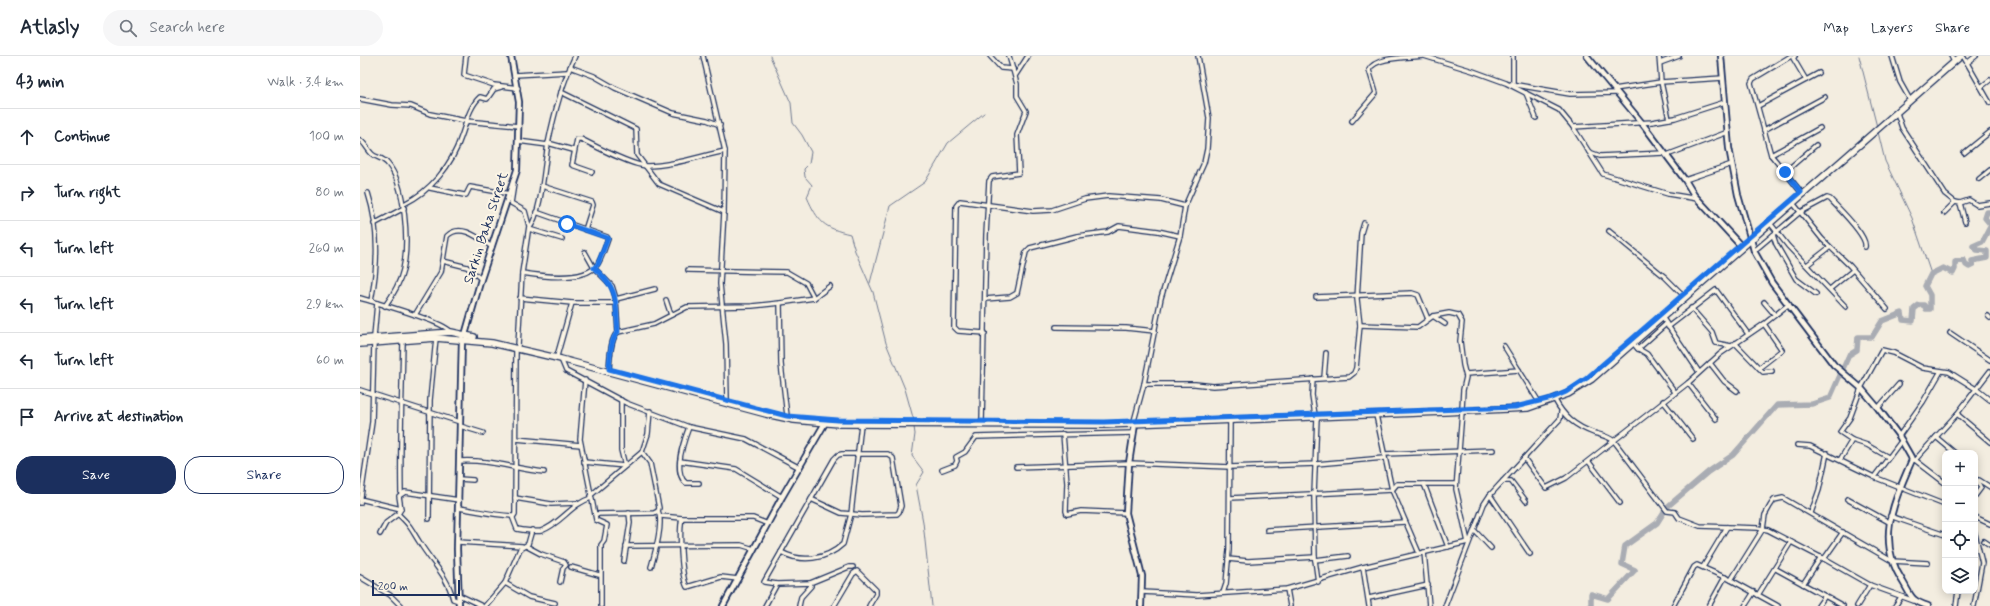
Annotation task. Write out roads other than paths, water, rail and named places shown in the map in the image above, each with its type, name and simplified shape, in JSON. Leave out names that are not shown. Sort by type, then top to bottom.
[{"type":"main road","points":[[360,344],[374,340],[451,332],[464,337],[517,347],[609,369],[618,373],[787,416],[838,420],[1135,423],[1245,418],[1376,415],[1515,407],[1539,402],[1566,392],[1587,378],[1683,295],[1704,279],[1740,245],[1770,223],[1962,56]]},
{"type":"main road","points":[[1316,416],[1516,409],[1555,400],[1592,379],[1954,57]]},
{"type":"main road","points":[[360,339],[403,341],[464,337]]},
{"type":"main road","points":[[559,357],[766,414],[794,420],[825,423],[1135,423],[1230,420],[1245,418]]},
{"type":"street","points":[[466,56],[464,75],[501,86],[518,88]]},
{"type":"street","name":"Sarkin Baka Street","points":[[459,604],[458,542],[460,424],[464,337],[481,279],[515,179],[519,126],[518,88],[511,56]]},
{"type":"street","points":[[529,229],[532,225],[536,212],[542,186],[548,144],[561,92],[567,72],[575,56]]},
{"type":"street","points":[[703,56],[725,151],[722,271],[720,284],[726,344],[727,401]]},
{"type":"street","points":[[990,56],[1001,68],[1013,69]]},
{"type":"street","points":[[982,422],[990,179],[996,176],[1019,174],[1017,135],[1026,111],[1017,96],[1018,84],[1009,56]]},
{"type":"street","points":[[1015,76],[1028,56]]},
{"type":"street","points":[[1141,606],[1142,592],[1140,567],[1126,513],[1129,463],[1135,423],[1167,275],[1180,236],[1185,206],[1204,163],[1210,126],[1207,100],[1198,56]]},
{"type":"street","points":[[1352,121],[1376,93],[1369,70],[1371,66],[1389,58],[1424,56],[1473,70],[1506,83],[1559,110],[1573,127],[1603,174],[1668,194],[1699,200]]},
{"type":"street","points":[[1512,56],[1513,84]]},
{"type":"street","points":[[1587,56],[1666,154],[1691,191],[1740,245]]},
{"type":"street","points":[[1659,56],[1661,82],[1669,119]]},
{"type":"street","points":[[1660,64],[1679,56]]},
{"type":"street","points":[[1721,56],[1732,164],[1738,195],[1754,251],[1772,283],[1842,374],[1861,388],[1878,408],[1900,438],[1913,460],[1942,482]]},
{"type":"street","points":[[1791,56],[1751,80],[1771,154],[1801,192]]},
{"type":"street","points":[[1795,56],[1793,58],[1806,80]]},
{"type":"street","points":[[1892,56],[1900,82],[1909,98]]},
{"type":"street","points":[[1962,56],[1990,103]]},
{"type":"street","points":[[1967,63],[1976,56]]},
{"type":"street","points":[[570,67],[594,76],[615,88],[673,113],[707,120],[720,126]]},
{"type":"street","points":[[515,75],[567,72]]},
{"type":"street","points":[[1758,106],[1819,72]]},
{"type":"street","points":[[1506,83],[1570,94],[1615,91],[1661,82],[1723,78]]},
{"type":"street","points":[[1981,87],[1990,80]]},
{"type":"street","points":[[374,224],[419,197],[430,188],[458,145],[466,121],[476,100],[480,97],[487,99],[494,89],[501,86]]},
{"type":"street","points":[[561,92],[636,129],[637,155],[659,184],[724,212]]},
{"type":"street","points":[[1526,93],[1536,118]]},
{"type":"street","points":[[1764,130],[1825,97]]},
{"type":"street","points":[[360,99],[392,105],[411,106],[430,114],[466,121],[519,126]]},
{"type":"street","points":[[1573,127],[1642,123],[1669,119],[1725,102]]},
{"type":"street","points":[[1897,113],[1902,128],[1946,196],[1955,202],[1960,203],[1969,200],[1977,205],[1990,203]]},
{"type":"street","points":[[1771,154],[1820,128]]},
{"type":"street","points":[[1589,152],[1600,156],[1666,154],[1728,132]]},
{"type":"street","points":[[1964,154],[1990,132]]},
{"type":"street","points":[[592,172],[572,165],[573,150],[577,139],[579,138],[608,152],[646,166],[672,163],[725,151]]},
{"type":"street","points":[[518,141],[548,144],[573,150]]},
{"type":"street","points":[[361,142],[371,153],[382,158],[388,164],[404,206],[405,252],[403,269],[398,284],[385,306]]},
{"type":"street","points":[[1785,172],[1816,144]]},
{"type":"street","points":[[1685,180],[1732,164]]},
{"type":"street","points":[[1979,179],[1990,170]]},
{"type":"street","points":[[515,179],[511,203],[526,211],[529,229],[522,273],[517,347],[515,514],[513,517],[514,527],[516,530],[541,531],[561,519],[577,503],[590,497],[642,452],[648,434],[650,412]]},
{"type":"street","points":[[542,186],[592,202],[593,205],[585,230]]},
{"type":"street","points":[[430,188],[464,195],[466,195],[470,187],[510,194]]},
{"type":"street","points":[[368,192],[374,224],[375,275],[371,301]]},
{"type":"street","points":[[984,332],[958,331],[954,327],[956,206],[960,201],[1025,211],[1052,210],[1085,199],[1108,196],[1161,200],[1185,206]]},
{"type":"street","points":[[1754,251],[1799,213],[1824,198],[1830,199],[1866,240],[1865,247]]},
{"type":"street","points":[[1944,213],[1955,202]]},
{"type":"street","points":[[1793,203],[1799,213],[1853,270],[1887,309]]},
{"type":"street","points":[[1960,203],[1965,222]]},
{"type":"street","points":[[522,273],[551,277],[585,273],[598,264],[608,239],[536,212]]},
{"type":"street","points":[[1144,384],[1195,384],[1213,386],[1349,377],[1354,373],[1360,325],[1357,309],[1364,223]]},
{"type":"street","points":[[1770,223],[1775,234],[1776,244],[1796,279],[1816,294]]},
{"type":"street","points":[[985,299],[1010,297],[1017,293],[1026,252],[1030,248],[1077,236],[1108,232],[1119,226],[1158,231],[1180,236]]},
{"type":"street","points":[[529,229],[562,239]]},
{"type":"street","points":[[1609,230],[1665,277],[1683,295]]},
{"type":"street","points":[[415,315],[441,272],[447,236],[455,231],[469,232],[492,247]]},
{"type":"street","points":[[1775,234],[1807,265],[1846,307]]},
{"type":"street","points":[[1807,265],[1830,247]]},
{"type":"street","points":[[584,252],[594,268],[612,286],[616,301],[618,332],[615,336],[611,350],[609,369]]},
{"type":"street","points":[[443,261],[467,267],[481,279]]},
{"type":"street","points":[[688,270],[779,270],[787,272],[806,283],[814,298]]},
{"type":"street","points":[[1830,290],[1853,270]]},
{"type":"street","points":[[618,332],[654,324],[687,307],[780,304],[814,298],[830,286]]},
{"type":"street","points":[[520,298],[572,303],[616,301],[656,289]]},
{"type":"street","points":[[1638,349],[1667,325],[1716,290],[1748,334]]},
{"type":"street","points":[[1316,296],[1412,292],[1418,295],[1428,319]]},
{"type":"street","points":[[360,298],[415,315],[445,327],[451,332]]},
{"type":"street","points":[[666,300],[671,316]]},
{"type":"street","points":[[1764,302],[1775,315]]},
{"type":"street","points":[[360,504],[372,422],[374,340],[377,303]]},
{"type":"street","points":[[572,303],[559,357],[566,371],[621,400],[650,412],[689,426],[746,439],[800,468]]},
{"type":"street","points":[[780,304],[781,364],[787,416]]},
{"type":"street","points":[[1524,458],[1546,488],[1566,478],[1589,462],[1603,448],[1688,383],[1710,362],[1764,324],[1789,304]]},
{"type":"street","points":[[1691,308],[1712,332],[1716,343],[1731,346]]},
{"type":"street","points":[[1360,325],[1418,327],[1433,316],[1454,313],[1461,318],[1460,341],[1463,365],[1466,374],[1458,452],[1456,490],[1468,542]]},
{"type":"street","points":[[1433,316],[1445,324]]},
{"type":"street","points":[[1662,317],[1699,372]]},
{"type":"street","points":[[1759,368],[1782,350],[1764,324]]},
{"type":"street","points":[[1056,327],[1126,328],[1155,331]]},
{"type":"street","points":[[1950,333],[1990,360]]},
{"type":"street","points":[[429,519],[430,400],[436,338]]},
{"type":"street","points":[[380,534],[386,523],[398,514],[400,509],[399,496],[401,493],[403,341]]},
{"type":"street","points":[[1633,343],[1638,349],[1647,354],[1675,392]]},
{"type":"street","points":[[1735,343],[1759,368],[1767,373],[1772,371]]},
{"type":"street","points":[[1504,346],[1539,402]]},
{"type":"street","points":[[1888,457],[1867,445],[1852,440],[1840,432],[1850,418],[1861,388],[1878,354],[1884,349],[1894,352],[1923,368],[1949,372],[1990,400]]},
{"type":"street","points":[[1324,378],[1326,353]]},
{"type":"street","points":[[1710,362],[1724,381],[1737,392]]},
{"type":"street","points":[[1466,374],[1519,370]]},
{"type":"street","points":[[1874,477],[1923,402],[1941,371]]},
{"type":"street","points":[[1914,601],[1898,575],[1892,561],[1889,544],[1889,519],[1900,487],[1913,460],[1957,414],[1990,371]]},
{"type":"street","points":[[1313,379],[1312,395],[1316,416],[1314,528],[1315,558],[1318,582]]},
{"type":"street","points":[[585,380],[581,445],[590,497],[596,514],[596,520],[607,525],[604,541],[601,545],[599,575],[601,606]]},
{"type":"street","points":[[1688,383],[1716,419]]},
{"type":"street","points":[[1878,408],[1899,384]]},
{"type":"street","points":[[360,390],[483,433]]},
{"type":"street","points":[[621,400],[621,450],[625,466]]},
{"type":"street","points":[[1555,400],[1561,412],[1580,428],[1606,436],[1614,441],[1666,509],[1675,512],[1679,518],[1700,526],[1763,529],[1822,558],[1870,586],[1928,606]]},
{"type":"street","points":[[1663,401],[1693,438]]},
{"type":"street","points":[[1445,606],[1468,542],[1484,504],[1503,480],[1560,419],[1561,412]]},
{"type":"street","points":[[1957,414],[1990,442]]},
{"type":"street","points":[[1376,415],[1392,490],[1419,553]]},
{"type":"street","points":[[1223,593],[1226,584],[1228,559],[1230,420]]},
{"type":"street","points":[[723,606],[825,423]]},
{"type":"street","points":[[781,552],[804,560],[814,558],[836,549],[844,542],[851,514],[861,424]]},
{"type":"street","points":[[689,426],[681,450],[680,461],[684,481],[686,483],[699,483]]},
{"type":"street","points":[[942,470],[955,465],[957,461],[956,457],[965,452],[976,437],[1134,433]]},
{"type":"street","points":[[1063,434],[1067,483],[1067,514],[1082,512],[1126,513]]},
{"type":"street","points":[[1936,437],[1951,450]]},
{"type":"street","points":[[516,439],[581,445]]},
{"type":"street","points":[[1840,460],[1852,440]]},
{"type":"street","points":[[1797,444],[1806,445],[1827,453],[1874,477],[1942,504]]},
{"type":"street","points":[[1016,467],[1129,463],[1230,467],[1316,464],[1384,456],[1493,450]]},
{"type":"street","points":[[642,452],[650,463],[660,516],[657,546],[651,567]]},
{"type":"street","points":[[1811,513],[1816,500],[1827,453]]},
{"type":"street","points":[[811,499],[836,511],[851,514],[897,514],[900,510],[897,479],[892,455],[858,454],[836,456],[811,499],[764,582],[777,584],[810,583],[849,567],[853,567]]},
{"type":"street","points":[[460,461],[477,460],[544,472]]},
{"type":"street","points":[[680,461],[736,469],[782,498]]},
{"type":"street","points":[[584,462],[625,466]]},
{"type":"street","points":[[1589,462],[1620,503]]},
{"type":"street","points":[[459,479],[473,480]]},
{"type":"street","points":[[1503,480],[1511,481],[1526,501]]},
{"type":"street","points":[[1978,480],[1990,487]]},
{"type":"street","points":[[1978,483],[1981,488],[1978,492]]},
{"type":"street","points":[[1230,498],[1392,490],[1397,484],[1456,484]]},
{"type":"street","points":[[1424,484],[1448,547]]},
{"type":"street","points":[[401,493],[405,492],[459,500]]},
{"type":"street","points":[[1490,495],[1530,554]]},
{"type":"street","points":[[515,498],[551,504],[577,503]]},
{"type":"street","points":[[1731,580],[1763,529],[1765,515],[1774,500],[1783,498],[1788,499],[1892,561],[1916,561],[1928,563]]},
{"type":"street","points":[[360,499],[400,509]]},
{"type":"street","points":[[1847,499],[1889,519],[1942,534]]},
{"type":"street","points":[[459,508],[513,517]]},
{"type":"street","points":[[596,514],[654,513],[658,511]]},
{"type":"street","points":[[624,561],[630,523],[629,513]]},
{"type":"street","points":[[398,514],[411,526],[420,544],[445,577],[453,599],[459,604]]},
{"type":"street","points":[[660,516],[682,518],[753,518],[768,524]]},
{"type":"street","points":[[682,518],[681,545],[683,578],[687,587],[721,577],[738,579]]},
{"type":"street","points":[[1978,518],[1990,524]]},
{"type":"street","points":[[1267,530],[1405,522]]},
{"type":"street","points":[[1703,567],[1727,527]]},
{"type":"street","points":[[485,606],[505,583],[520,549],[530,540],[532,530]]},
{"type":"street","points":[[1474,530],[1491,548]]},
{"type":"street","points":[[1803,584],[1844,532]]},
{"type":"street","points":[[1984,541],[1990,545]]},
{"type":"street","points":[[458,542],[524,546],[564,562],[566,565],[563,568],[560,582]]},
{"type":"street","points":[[1142,592],[1197,594],[1287,590],[1318,582],[1363,567],[1407,558],[1419,553],[1468,542]]},
{"type":"street","points":[[1758,595],[1776,569],[1791,542]]},
{"type":"street","points":[[626,546],[741,545],[754,549]]},
{"type":"street","points":[[1974,606],[1982,563],[1978,546]]},
{"type":"street","points":[[1424,552],[1429,606]]},
{"type":"street","points":[[1228,559],[1248,561],[1348,556]]},
{"type":"street","points":[[1673,606],[1695,565],[1725,577],[1778,606]]},
{"type":"street","points":[[571,567],[599,575]]},
{"type":"street","points":[[1363,567],[1369,598],[1369,606]]},
{"type":"street","points":[[1776,569],[1843,606]]},
{"type":"street","points":[[834,606],[853,574],[857,571],[876,590],[876,594],[869,606]]},
{"type":"street","points":[[360,577],[390,595],[401,606]]},
{"type":"street","points":[[1709,606],[1725,577]]},
{"type":"street","points":[[505,583],[529,597],[555,603]]},
{"type":"street","points":[[799,606],[801,598],[811,586],[810,583]]},
{"type":"street","points":[[765,606],[777,584]]},
{"type":"street","points":[[1226,584],[1230,592]]},
{"type":"street","points":[[1369,598],[1428,585]]},
{"type":"street","points":[[1857,606],[1870,586]]},
{"type":"street","points":[[1287,590],[1290,606]]},
{"type":"street","points":[[1745,606],[1754,592]]},
{"type":"street","points":[[1956,606],[1958,594]]},
{"type":"street","points":[[459,595],[482,606]]},
{"type":"street","points":[[1818,606],[1825,596]]},
{"type":"street","points":[[1895,606],[1900,597]]},
{"type":"waterway","points":[[770,56],[791,103],[793,123],[802,135],[811,152],[809,164],[804,169],[805,177],[812,185],[807,197],[823,223],[841,232],[850,234],[855,251],[873,292],[886,343],[905,389],[914,421]]},
{"type":"waterway","points":[[1859,56],[1877,127]]},
{"type":"waterway","points":[[870,283],[890,206],[925,182],[948,143],[984,113]]},
{"type":"waterway","points":[[1878,132],[1885,161],[1912,218],[1931,274]]},
{"type":"waterway","points":[[1990,212],[1987,212],[1985,218],[1990,224]]},
{"type":"waterway","points":[[1591,606],[1591,594],[1608,599],[1635,570],[1622,564],[1625,546],[1657,523],[1667,507],[1708,472],[1733,455],[1777,405],[1812,404],[1830,398],[1849,355],[1857,350],[1858,337],[1872,337],[1882,321],[1902,313],[1903,320],[1913,321],[1914,309],[1919,305],[1924,305],[1926,309],[1930,309],[1930,295],[1925,286],[1931,274],[1943,268],[1953,273],[1955,269],[1955,262],[1964,260],[1966,265],[1969,267],[1973,265],[1972,261],[1987,258],[1987,251],[1977,250],[1973,246],[1982,242],[1990,227]]},
{"type":"waterway","points":[[914,427],[915,434],[912,456],[924,472],[916,485],[923,522],[932,606]]}]
